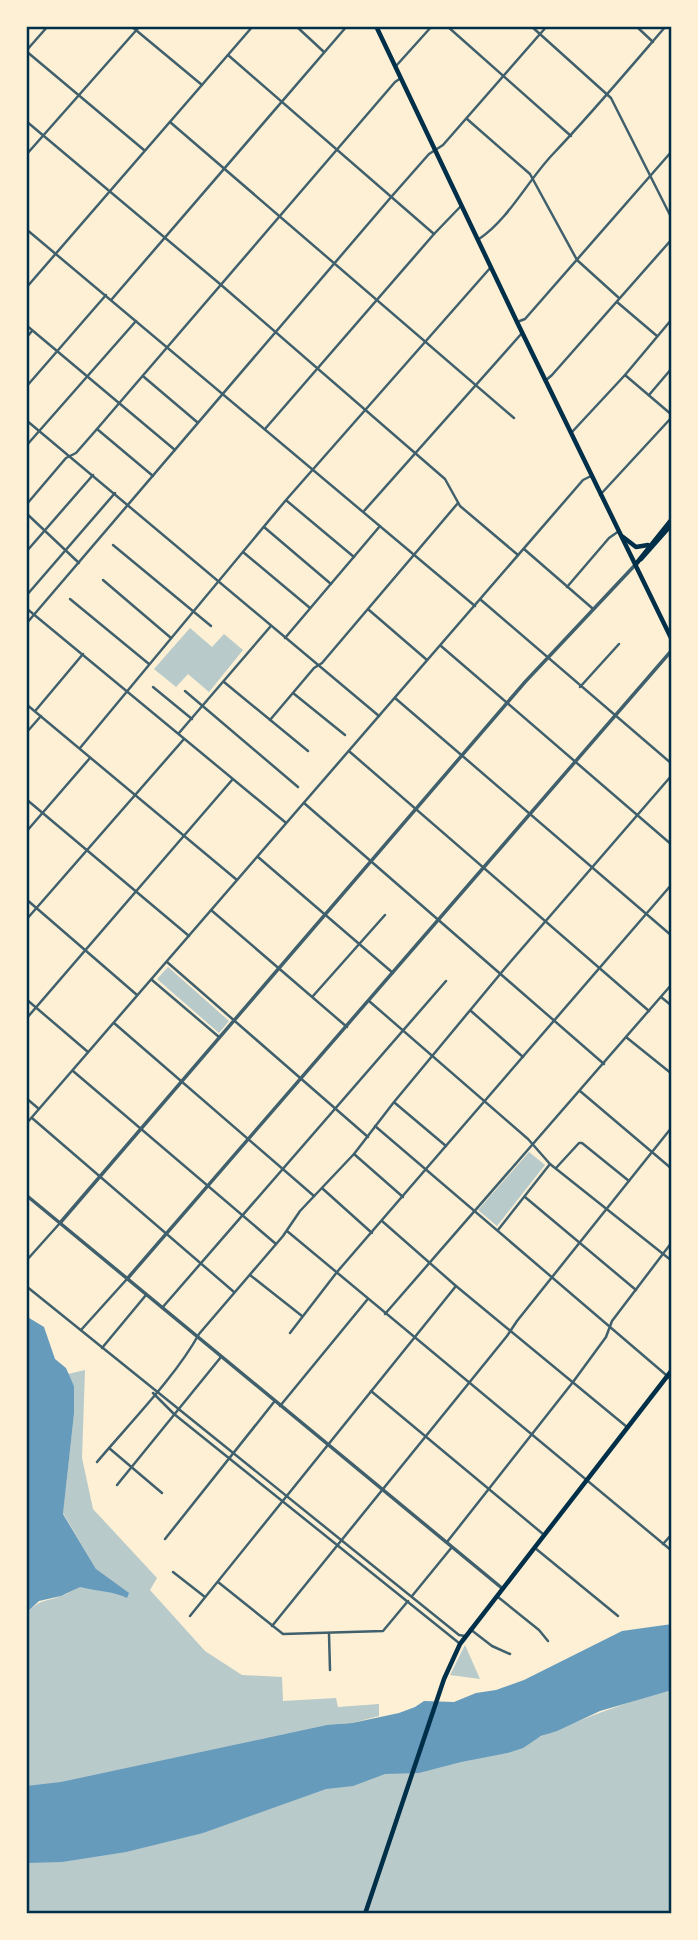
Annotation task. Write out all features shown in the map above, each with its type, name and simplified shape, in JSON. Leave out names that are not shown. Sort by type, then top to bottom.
[{"type":"main road","points":[[376,26],[672,640]]},
{"type":"main road","points":[[635,564],[672,519]]},
{"type":"main road","points":[[635,564],[649,552],[672,524]]},
{"type":"main road","points":[[620,534],[636,547],[649,545]]},
{"type":"main road","points":[[365,1914],[444,1679],[460,1644],[627,1427],[669,1378],[672,1370]]},
{"type":"street","points":[[48,26],[26,51],[144,150]]},
{"type":"street","points":[[131,26],[138,28],[202,85]]},
{"type":"street","points":[[26,288],[253,26]]},
{"type":"street","points":[[296,26],[324,52]]},
{"type":"street","points":[[111,300],[347,26]]},
{"type":"street","points":[[396,66],[432,26]]},
{"type":"street","points":[[447,26],[571,136]]},
{"type":"street","points":[[531,26],[608,94],[672,219]]},
{"type":"street","points":[[26,624],[333,263],[429,153],[443,145],[547,26]]},
{"type":"street","points":[[636,26],[653,42]]},
{"type":"street","points":[[478,239],[487,233],[553,153],[571,136],[666,26]]},
{"type":"street","points":[[26,155],[138,28]]},
{"type":"street","points":[[228,55],[434,234]]},
{"type":"street","points":[[26,505],[97,429],[278,216],[401,78]]},
{"type":"street","points":[[466,118],[534,178],[578,260],[657,336]]},
{"type":"street","points":[[26,121],[445,479],[458,503],[519,555]]},
{"type":"street","points":[[170,122],[514,418]]},
{"type":"street","points":[[517,323],[525,319],[672,151]]},
{"type":"street","points":[[264,430],[461,206]]},
{"type":"street","points":[[26,229],[475,606]]},
{"type":"street","points":[[545,380],[672,239]]},
{"type":"street","points":[[79,748],[286,500],[491,267]]},
{"type":"street","points":[[26,387],[106,295]]},
{"type":"street","points":[[570,433],[578,428],[672,319]]},
{"type":"street","points":[[26,446],[136,321]]},
{"type":"street","points":[[26,325],[175,450]]},
{"type":"street","points":[[26,338],[33,331]]},
{"type":"street","points":[[363,512],[522,333]]},
{"type":"street","points":[[648,395],[672,368]]},
{"type":"street","points":[[600,495],[672,416],[625,375]]},
{"type":"street","points":[[143,376],[197,422]]},
{"type":"street","points":[[26,420],[379,716]]},
{"type":"street","points":[[97,429],[153,476]]},
{"type":"street","points":[[26,552],[93,475]]},
{"type":"street","points":[[26,1124],[583,480],[591,476]]},
{"type":"street","points":[[26,596],[115,494]]},
{"type":"street","points":[[286,500],[354,557]]},
{"type":"street","points":[[270,720],[369,610],[458,503]]},
{"type":"street","points":[[26,513],[79,563]]},
{"type":"street","points":[[285,638],[380,526]]},
{"type":"street","points":[[264,527],[331,584]]},
{"type":"street","points":[[567,587],[609,538],[620,534]]},
{"type":"street","points":[[113,545],[211,626]]},
{"type":"street","points":[[524,549],[592,608]]},
{"type":"street","points":[[243,552],[310,608]]},
{"type":"street","points":[[26,1261],[546,658],[635,564]]},
{"type":"street","points":[[103,579],[171,638]]},
{"type":"street","points":[[70,598],[149,664]]},
{"type":"street","points":[[481,600],[672,764]]},
{"type":"street","points":[[26,608],[286,823]]},
{"type":"street","points":[[369,610],[427,660]]},
{"type":"street","points":[[179,733],[270,626]]},
{"type":"street","points":[[580,687],[619,644]]},
{"type":"street","points":[[440,646],[672,845]]},
{"type":"street","points":[[81,1330],[209,1187],[672,650]]},
{"type":"street","points":[[35,711],[83,654]]},
{"type":"street","points":[[223,681],[308,751]]},
{"type":"street","points":[[153,687],[192,719]]},
{"type":"street","points":[[185,691],[298,786]]},
{"type":"street","points":[[293,693],[345,735]]},
{"type":"street","points":[[395,698],[672,936]]},
{"type":"street","points":[[26,704],[237,880]]},
{"type":"street","points":[[26,733],[41,716]]},
{"type":"street","points":[[26,920],[184,739]]},
{"type":"street","points":[[349,751],[649,1011]]},
{"type":"street","points":[[26,832],[90,758]]},
{"type":"street","points":[[97,1462],[234,1292],[314,1196],[354,1154],[545,920],[672,775]]},
{"type":"street","points":[[26,1019],[232,779]]},
{"type":"street","points":[[26,799],[189,936]]},
{"type":"street","points":[[303,803],[604,1064]]},
{"type":"street","points":[[258,857],[393,973]]},
{"type":"street","points":[[290,1333],[337,1272],[672,884]]},
{"type":"street","points":[[26,899],[137,995]]},
{"type":"street","points":[[211,910],[347,1027]]},
{"type":"street","points":[[312,996],[385,915]]},
{"type":"street","points":[[167,962],[368,1137]]},
{"type":"street","points":[[151,980],[219,1037]]},
{"type":"street","points":[[162,1308],[446,981]]},
{"type":"street","points":[[385,1314],[672,984]]},
{"type":"street","points":[[661,997],[672,1006]]},
{"type":"street","points":[[26,999],[88,1052]]},
{"type":"street","points":[[369,1001],[485,1102],[550,1164],[672,1261]]},
{"type":"street","points":[[471,1011],[523,1057]]},
{"type":"street","points":[[114,1023],[314,1196]]},
{"type":"street","points":[[626,1038],[672,1074]]},
{"type":"street","points":[[72,1070],[276,1244]]},
{"type":"street","points":[[580,1091],[672,1168]]},
{"type":"street","points":[[26,1098],[39,1109]]},
{"type":"street","points":[[394,1102],[446,1146]]},
{"type":"street","points":[[32,1118],[234,1292]]},
{"type":"street","points":[[375,1126],[669,1378]]},
{"type":"street","points":[[272,1626],[672,1127]]},
{"type":"street","points":[[556,1168],[582,1143],[629,1181]]},
{"type":"street","points":[[354,1154],[403,1197]]},
{"type":"street","points":[[497,1231],[550,1164]]},
{"type":"street","points":[[323,1189],[372,1233]]},
{"type":"street","points":[[26,1195],[503,1589]]},
{"type":"street","points":[[525,1197],[636,1290]]},
{"type":"street","points":[[382,1221],[456,1286],[627,1427]]},
{"type":"street","points":[[286,1231],[672,1551]]},
{"type":"street","points":[[447,1542],[573,1382],[610,1329],[612,1321],[672,1242]]},
{"type":"street","points":[[250,1275],[302,1316]]},
{"type":"street","points":[[26,1286],[150,1387],[174,1414],[460,1644]]},
{"type":"street","points":[[190,1616],[456,1286]]},
{"type":"street","points":[[102,1348],[146,1295]]},
{"type":"street","points":[[280,1406],[368,1299]]},
{"type":"street","points":[[117,1485],[221,1357]]},
{"type":"street","points":[[371,1391],[545,1536]]},
{"type":"street","points":[[155,1393],[459,1635],[465,1636]]},
{"type":"street","points":[[165,1539],[275,1402]]},
{"type":"street","points":[[109,1448],[162,1493]]},
{"type":"street","points":[[663,1544],[672,1534]]},
{"type":"street","points":[[218,1581],[283,1634],[383,1630],[388,1628],[452,1546]]},
{"type":"street","points":[[535,1548],[618,1616]]},
{"type":"street","points":[[173,1572],[205,1597]]},
{"type":"street","points":[[497,1596],[539,1630],[548,1641]]},
{"type":"street","points":[[470,1629],[492,1646],[510,1654]]},
{"type":"street","points":[[329,1634],[330,1670]]},
{"type":"shaded area","points":[[190,628],[212,647],[224,634],[243,650],[209,692],[188,674],[176,687],[154,669]]},
{"type":"shaded area","points":[[168,967],[229,1021],[219,1033],[157,979]]},
{"type":"shaded area","points":[[529,1152],[545,1165],[497,1226],[478,1210]]},
{"type":"shaded area","points":[[85,1370],[82,1458],[93,1509],[157,1578],[150,1590],[205,1651],[242,1675],[282,1677],[283,1701],[336,1698],[338,1707],[379,1704],[379,1716],[339,1724],[385,1774],[508,1753],[590,1716],[672,1690],[672,1914],[26,1914],[26,1613],[40,1603],[71,1591],[96,1569],[63,1513],[74,1414],[74,1386],[68,1374]]},
{"type":"shaded area","points":[[465,1645],[480,1679],[450,1675]]},
{"type":"water","points":[[26,1316],[44,1327],[55,1359],[66,1368],[74,1386],[74,1414],[63,1514],[96,1569],[129,1593],[127,1598],[80,1587],[61,1596],[39,1601],[26,1613]]},
{"type":"water","points":[[672,1624],[672,1690],[600,1711],[541,1736],[523,1748],[419,1773],[385,1774],[353,1786],[326,1789],[203,1833],[126,1852],[62,1862],[26,1863],[26,1786],[61,1782],[327,1725],[352,1723],[399,1713],[424,1701],[454,1702],[524,1680],[622,1631]]}]
